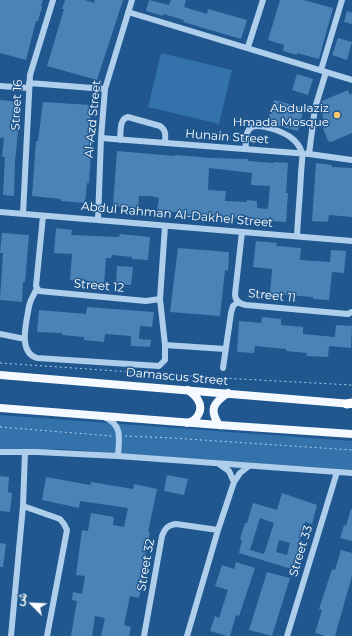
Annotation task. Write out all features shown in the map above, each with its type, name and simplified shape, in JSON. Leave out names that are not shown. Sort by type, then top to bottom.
[{"type":"main road","name":"Damascus Street","points":[[0,375],[350,404]]},
{"type":"main road","points":[[186,423],[192,422],[200,412],[199,400],[188,390]]},
{"type":"main road","points":[[219,426],[214,416],[214,408],[217,401],[228,393]]},
{"type":"main road","points":[[0,408],[219,426],[352,434]]},
{"type":"street","name":"Street 16","points":[[23,214],[30,75],[53,0]]},
{"type":"street","name":"Al-Azd Street","points":[[98,220],[101,138],[105,89],[132,0]]},
{"type":"street","points":[[248,47],[263,0]]},
{"type":"street","points":[[297,236],[305,154],[342,0]]},
{"type":"street","points":[[128,12],[248,47],[352,80]]},
{"type":"street","points":[[0,86],[105,89]]},
{"type":"street","points":[[120,140],[122,120],[128,117],[164,129],[166,131],[165,143]]},
{"type":"street","points":[[246,149],[247,132],[252,126],[261,125],[282,131],[296,140],[305,154]]},
{"type":"street","name":"Hunain Street","points":[[101,138],[305,154],[352,160]]},
{"type":"street","name":"Abdul Rahman Al-Dakhel Street","points":[[0,212],[352,241]]},
{"type":"street","points":[[43,216],[37,288],[31,300],[25,339],[25,346],[28,352],[37,358],[157,367],[161,365],[165,360],[165,345],[160,299],[165,226]]},
{"type":"street","name":"Street 11","points":[[242,232],[235,294],[235,298],[238,302],[246,305],[348,314],[352,312]]},
{"type":"street","name":"Street 12","points":[[37,288],[42,292],[146,301],[160,299]]},
{"type":"street","points":[[223,368],[231,313],[233,306],[238,302]]},
{"type":"street","points":[[0,334],[25,339]]},
{"type":"street","points":[[165,345],[225,349]]},
{"type":"street","points":[[97,415],[108,419],[116,425],[119,436],[118,456]]},
{"type":"street","points":[[0,452],[118,456],[352,473]]},
{"type":"street","points":[[11,636],[23,506],[25,452]]},
{"type":"street","points":[[219,464],[229,471],[234,482]]},
{"type":"street","points":[[187,636],[218,530],[234,482],[240,473],[249,466]]},
{"type":"street","name":"Street 33","points":[[286,636],[337,472]]},
{"type":"street","points":[[23,506],[60,519],[67,530],[47,636]]},
{"type":"street","name":"Street 32","points":[[144,636],[162,536],[165,528],[169,525],[176,524],[218,530]]},
{"type":"path","points":[[0,363],[352,385]]},
{"type":"path","points":[[0,427],[119,436],[352,450]]},
{"type":"shaded area","points":[[161,53],[232,70],[219,124],[148,107]]},
{"type":"shaded area","points":[[0,415],[352,441],[352,470],[59,449],[0,451]]},
{"type":"building","points":[[0,0],[43,0],[26,60],[0,53]]},
{"type":"building","points":[[65,0],[85,0],[94,3],[95,0],[123,0],[97,80],[47,66],[64,9],[62,9]]},
{"type":"building","points":[[149,0],[169,5],[171,0],[186,0],[184,7],[207,14],[208,9],[247,20],[241,39],[183,22],[184,20],[146,11]]},
{"type":"building","points":[[280,0],[303,0],[333,8],[319,59],[283,51],[284,45],[268,40]]},
{"type":"building","points":[[347,11],[352,13],[352,24],[344,22]]},
{"type":"building","points":[[338,38],[352,42],[347,60],[332,55]]},
{"type":"building","points":[[297,74],[313,79],[308,95],[292,90]]},
{"type":"building","name":"Abdulaziz Hmada Mosque","points":[[348,90],[350,95],[352,93],[352,133],[331,142],[328,141],[321,123],[324,121],[320,108],[322,101]]},
{"type":"building","points":[[0,100],[21,102],[15,161],[14,196],[3,195],[5,157],[2,157],[4,138],[0,138]]},
{"type":"building","points":[[274,100],[304,108],[298,131],[267,123]]},
{"type":"building","points":[[43,102],[91,105],[90,124],[93,124],[89,183],[87,183],[85,203],[32,196],[36,141],[38,141]]},
{"type":"building","points":[[117,151],[288,163],[286,222],[190,215],[157,210],[159,198],[151,196],[139,196],[138,208],[113,206]],"holes":[[[209,168],[252,173],[251,185],[270,186],[268,209],[257,208],[257,201],[225,201],[226,191],[208,190]]]},
{"type":"building","points":[[316,163],[332,165],[332,167],[352,168],[352,217],[329,215],[328,222],[312,221]]},
{"type":"building","points":[[56,228],[72,230],[71,235],[119,237],[120,234],[150,237],[148,260],[132,259],[132,257],[112,255],[111,258],[106,258],[104,285],[90,283],[90,281],[70,280],[72,254],[54,253]]},
{"type":"building","points":[[2,233],[29,235],[22,302],[0,300],[3,253],[0,253]]},
{"type":"building","points":[[256,241],[277,243],[276,246],[301,248],[300,260],[330,262],[331,250],[346,251],[344,273],[332,272],[329,300],[313,299],[313,297],[270,295],[272,269],[253,267]]},
{"type":"building","points":[[178,248],[229,252],[228,271],[225,270],[220,316],[170,312]]},
{"type":"building","points":[[117,266],[133,267],[131,285],[116,284]]},
{"type":"building","points":[[87,307],[154,312],[152,327],[140,326],[139,339],[151,340],[150,347],[131,346],[131,336],[105,334],[104,342],[84,340],[84,337],[62,335],[62,333],[37,332],[39,310],[86,314]]},
{"type":"building","points":[[262,317],[281,319],[281,325],[303,327],[303,334],[335,337],[336,325],[352,326],[351,348],[329,346],[328,357],[306,356],[307,353],[255,346],[254,353],[237,352],[239,321],[261,323]]},
{"type":"building","points":[[167,475],[188,479],[184,495],[164,491]]},
{"type":"building","points":[[0,476],[9,477],[8,492],[12,493],[10,512],[0,511]]},
{"type":"building","points":[[46,477],[90,485],[91,482],[133,489],[134,484],[157,489],[148,532],[150,533],[145,555],[148,556],[139,598],[130,596],[124,625],[131,627],[129,636],[101,636],[105,618],[95,616],[92,636],[71,636],[77,601],[72,600],[73,592],[82,594],[85,576],[76,575],[82,530],[88,531],[91,513],[114,517],[113,525],[124,527],[128,508],[80,501],[79,508],[42,500]]},
{"type":"building","points":[[282,493],[317,505],[312,524],[305,522],[297,549],[301,550],[295,570],[239,553],[242,540],[240,539],[253,503],[277,510]],"holes":[[[260,518],[274,523],[264,554],[250,550]],[[279,540],[290,543],[287,555],[276,552]]]},
{"type":"building","points":[[351,509],[352,541],[340,538],[344,525],[346,526]]},
{"type":"building","points":[[0,543],[6,544],[3,567],[0,567]]},
{"type":"building","points":[[341,550],[352,553],[352,576],[335,636],[325,636],[315,633],[322,610],[319,609],[332,569],[335,570]]},
{"type":"building","points":[[236,562],[255,568],[239,616],[236,615],[230,636],[227,636],[210,631],[215,616],[219,618],[228,590],[215,586],[222,565],[234,569]]},
{"type":"building","points":[[267,572],[290,578],[272,636],[249,630]]},
{"type":"place","name":"Abdulaziz Hmada Mosque","points":[[337,115]]}]
